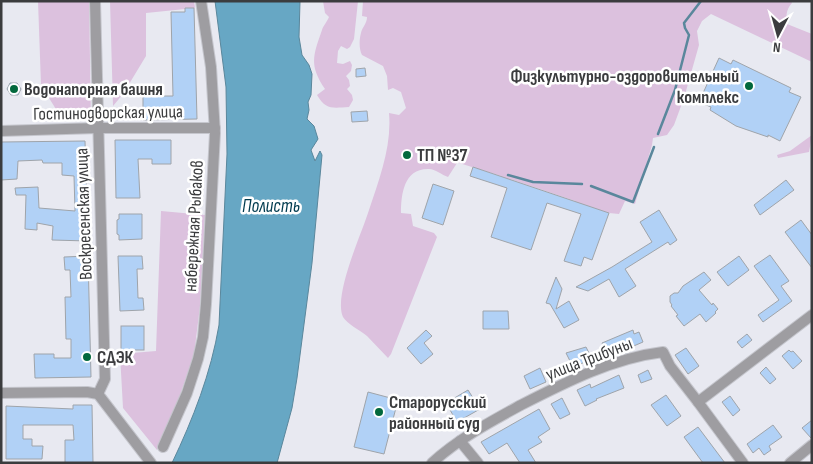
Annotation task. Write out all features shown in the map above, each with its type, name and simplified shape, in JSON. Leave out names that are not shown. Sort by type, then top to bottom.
[{"type":"street","name":"Воскресенская улица","points":[[95,1],[105,379],[98,394]]},
{"type":"street","name":"набережная Рыбаков","points":[[163,447],[187,393],[203,337],[215,128],[211,67],[201,1]]},
{"type":"street","name":"Гостинодворская улица","points":[[1,131],[98,128],[215,128]]},
{"type":"street","points":[[743,463],[698,402],[812,315]]},
{"type":"street","name":"улица Трибуны","points":[[432,463],[448,448],[497,418],[554,388],[609,364],[640,355],[663,352],[670,366],[698,402]]},
{"type":"street","points":[[1,393],[86,392],[98,394],[151,463]]},
{"type":"street","points":[[460,441],[478,463]]},
{"type":"street","points":[[790,463],[812,445]]},
{"type":"shaded area","points":[[38,1],[89,1],[91,119],[62,119],[41,85]]},
{"type":"shaded area","points":[[110,1],[194,1],[195,8],[146,13],[146,56],[123,94],[113,106]]},
{"type":"shaded area","points":[[323,1],[358,1],[354,39],[350,47],[347,49],[341,46],[338,51],[337,63],[343,64],[350,61],[352,65],[351,71],[346,76],[350,86],[347,89],[352,95],[353,100],[349,107],[327,106],[317,95],[325,89],[320,81],[314,60],[316,47],[329,17],[325,13]]},
{"type":"shaded area","points":[[363,1],[791,1],[792,3],[787,13],[787,24],[812,34],[812,62],[711,14],[702,21],[697,31],[699,45],[674,125],[667,135],[653,138],[635,204],[625,201],[619,214],[609,213],[577,203],[572,211],[575,201],[510,179],[507,188],[498,185],[501,176],[459,163],[457,163],[448,177],[431,169],[414,173],[409,177],[403,190],[401,213],[411,214],[413,226],[434,233],[437,237],[388,358],[367,336],[345,320],[341,307],[345,280],[384,163],[389,138],[389,113],[399,115],[406,108],[401,92],[393,88],[388,90],[387,76],[383,66],[361,53],[360,36],[367,17],[362,16]]},
{"type":"shaded area","points":[[812,135],[809,152],[778,158],[777,155],[790,151]]},
{"type":"shaded area","points":[[161,211],[205,215],[200,306],[194,355],[174,412],[157,450],[123,408],[120,354],[156,351]]},
{"type":"water","name":"Полисть","points":[[215,1],[300,1],[299,37],[302,55],[309,65],[312,74],[307,119],[314,126],[318,139],[311,150],[315,161],[320,151],[322,155],[312,263],[297,378],[292,408],[277,463],[172,463],[200,396],[216,343],[219,325],[227,154],[226,87]]},
{"type":"building","points":[[185,8],[194,8],[197,119],[143,120],[143,96],[173,96],[171,12],[185,12]]},
{"type":"building","points":[[719,58],[731,64],[733,60],[791,88],[789,92],[801,97],[780,141],[768,135],[768,137],[736,126],[710,110],[711,107],[699,102]]},
{"type":"building","points":[[365,68],[366,76],[356,77],[356,69]]},
{"type":"building","name":"Водонапорная башня","points":[[10,83],[17,83],[21,89],[18,95],[11,95],[7,89]]},
{"type":"building","points":[[367,111],[368,121],[352,122],[351,112]]},
{"type":"building","points":[[115,140],[171,140],[171,164],[152,164],[152,159],[138,159],[140,198],[116,198]]},
{"type":"building","points":[[85,141],[88,241],[52,240],[53,226],[37,223],[37,230],[25,229],[26,195],[16,195],[15,188],[38,187],[39,208],[75,211],[74,176],[62,175],[62,163],[43,163],[42,160],[18,161],[17,179],[1,180],[1,142]]},
{"type":"building","points":[[473,167],[609,213],[592,260],[584,257],[581,266],[564,261],[581,214],[547,203],[531,250],[491,237],[507,188],[470,176]]},
{"type":"building","points":[[786,180],[794,190],[760,215],[754,205]]},
{"type":"building","points":[[433,184],[454,191],[443,225],[422,218]]},
{"type":"building","points":[[659,210],[677,240],[670,245],[668,242],[625,269],[636,286],[619,297],[609,279],[588,291],[576,287],[652,242],[640,222]]},
{"type":"building","points":[[119,214],[142,214],[142,239],[119,240],[117,220],[119,219]]},
{"type":"building","points":[[801,220],[812,235],[812,268],[785,232]]},
{"type":"building","points":[[770,255],[789,281],[781,286],[792,301],[763,322],[758,315],[779,300],[754,266]]},
{"type":"building","points":[[88,256],[91,377],[35,378],[34,354],[54,354],[54,358],[71,358],[71,339],[66,339],[65,297],[71,297],[70,270],[65,270],[64,257]]},
{"type":"building","points":[[118,256],[142,256],[143,269],[137,269],[138,298],[143,298],[144,310],[120,311]]},
{"type":"building","points":[[739,256],[749,270],[728,286],[717,272]]},
{"type":"building","points":[[704,272],[711,280],[699,290],[718,309],[706,322],[700,314],[684,326],[671,306],[670,296],[678,293],[683,286]]},
{"type":"building","points":[[556,277],[562,289],[556,309],[569,301],[579,320],[564,328],[550,304],[546,303]]},
{"type":"building","points":[[483,311],[508,311],[509,329],[483,329]]},
{"type":"building","points":[[121,326],[144,326],[144,350],[121,350]]},
{"type":"building","points":[[426,330],[432,336],[424,343],[433,354],[421,364],[407,348]]},
{"type":"building","points":[[633,330],[634,334],[639,332],[643,342],[608,357],[602,343]]},
{"type":"building","points":[[747,334],[752,340],[742,348],[737,342]]},
{"type":"building","points":[[586,347],[592,359],[578,365],[575,361],[571,363],[566,353]]},
{"type":"building","points":[[686,348],[699,366],[688,374],[675,355]]},
{"type":"building","points":[[789,350],[793,351],[802,361],[793,369],[782,356]]},
{"type":"building","points":[[766,367],[776,379],[770,384],[760,373]]},
{"type":"building","points":[[540,368],[546,382],[530,389],[524,376]]},
{"type":"building","points":[[648,370],[652,379],[641,383],[638,375]]},
{"type":"building","points":[[619,375],[624,388],[596,399],[585,406],[577,390],[590,384],[591,388]]},
{"type":"building","points":[[468,390],[480,409],[457,422],[446,403]]},
{"type":"building","name":"Старорусский районный суд","points":[[368,392],[398,400],[384,454],[354,447]]},
{"type":"building","points":[[666,395],[681,416],[667,426],[651,405]]},
{"type":"building","points":[[730,396],[740,410],[733,416],[722,402]]},
{"type":"building","points":[[562,398],[570,414],[560,419],[551,404]]},
{"type":"building","points":[[73,405],[92,405],[93,463],[65,463],[65,440],[74,440],[73,425],[23,425],[23,439],[32,439],[32,446],[43,446],[42,459],[6,459],[6,406],[73,409]]},
{"type":"building","points":[[539,409],[550,429],[538,437],[542,442],[528,450],[536,463],[520,463],[507,443],[489,454],[481,442]]},
{"type":"building","points":[[812,420],[812,438],[811,438],[802,428]]},
{"type":"building","points":[[773,425],[782,437],[769,446],[771,450],[764,455],[759,448],[753,453],[747,444]]},
{"type":"building","points":[[698,427],[725,463],[703,463],[684,437]]},
{"type":"waterway","points":[[658,134],[675,90],[689,35],[684,23],[701,1]]},
{"type":"waterway","points":[[591,186],[633,202],[654,147]]},
{"type":"waterway","points":[[508,175],[533,182],[582,184]]},
{"type":"place","name":"Физкультурно-оздоровительный комплекс","points":[[749,86]]},
{"type":"place","name":"Водонапорная башня","points":[[14,89]]},
{"type":"place","name":"ТП №37","points":[[407,155]]},
{"type":"place","name":"СДЭК","points":[[87,357]]},
{"type":"place","name":"Старорусский районный суд","points":[[379,412]]}]
